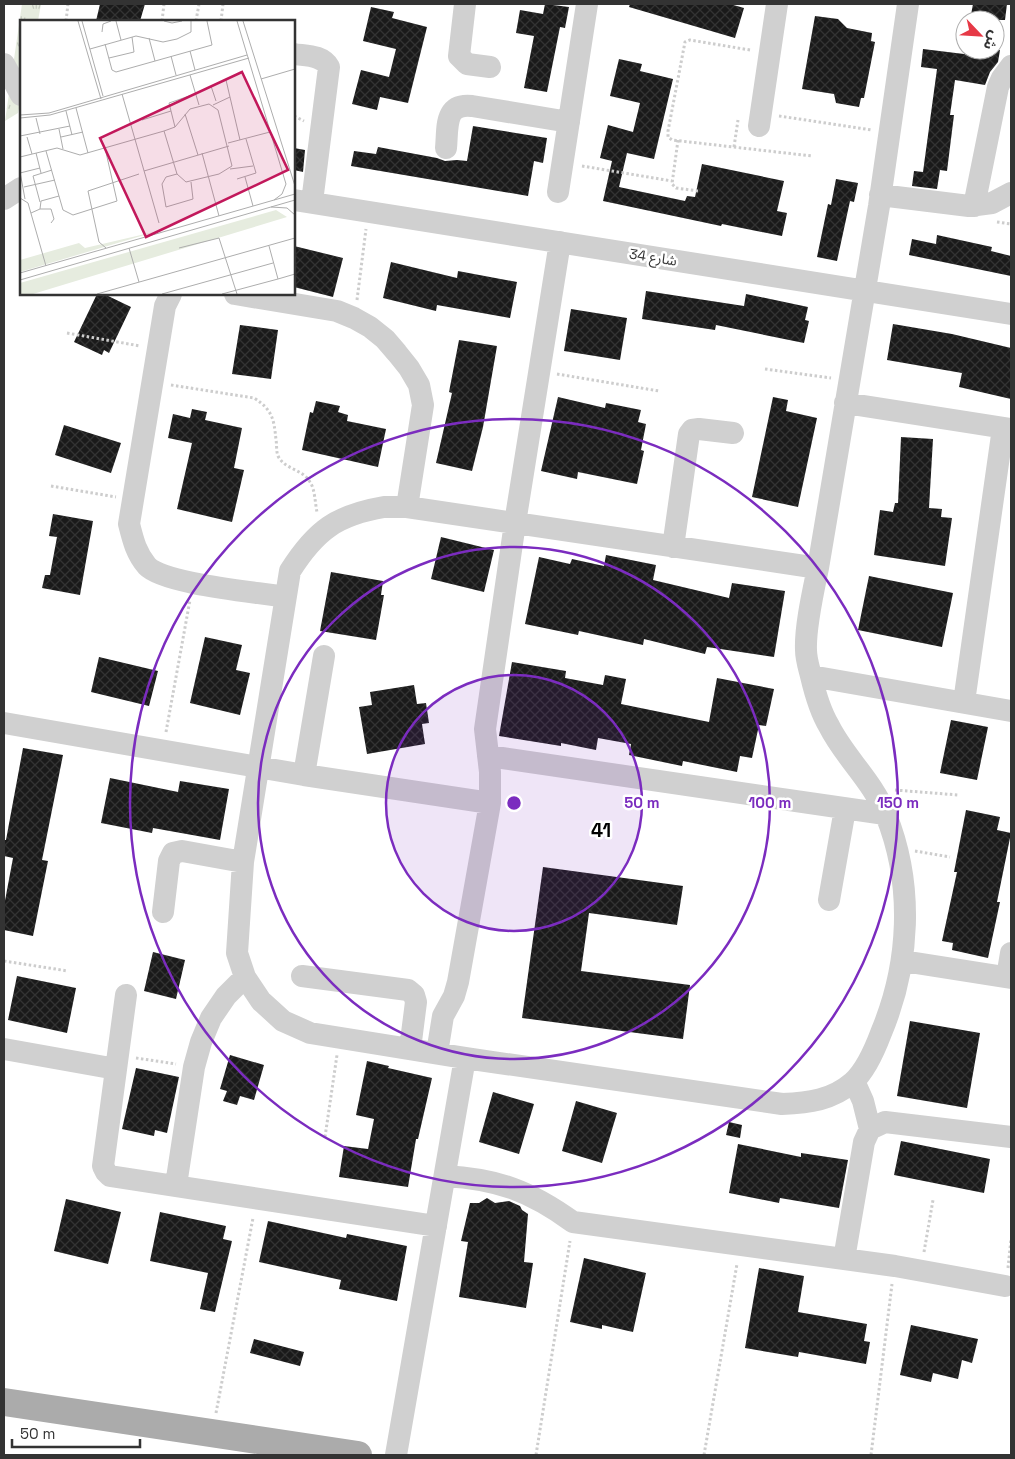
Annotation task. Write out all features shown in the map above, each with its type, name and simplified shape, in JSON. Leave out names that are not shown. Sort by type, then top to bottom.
[{"type":"main road","points":[[4,1402],[358,1455]]},
{"type":"street","points":[[465,4],[459,56],[468,64],[490,67]]},
{"type":"street","points":[[558,192],[587,4]]},
{"type":"street","points":[[760,119],[777,4]]},
{"type":"street","points":[[818,568],[407,507],[384,507],[362,511],[340,519],[321,532],[304,550],[290,571],[243,862],[237,953],[245,977],[261,1001],[283,1020],[310,1033],[465,1058],[782,1104],[808,1103],[832,1095],[854,1081],[872,1055],[884,1026],[903,960],[905,904],[903,876],[897,848],[885,814],[872,788],[828,726],[818,701],[806,651],[890,133],[908,4]]},
{"type":"street","points":[[295,54],[319,58],[330,67],[303,201]]},
{"type":"street","points":[[4,64],[20,93]]},
{"type":"street","points":[[974,206],[998,87],[1011,66]]},
{"type":"street","points":[[446,148],[449,118],[455,108],[460,106],[472,106],[569,122]]},
{"type":"street","points":[[4,199],[20,189]]},
{"type":"street","points":[[880,195],[974,206],[992,203],[1011,193]]},
{"type":"street","name":"شارع 34","points":[[303,201],[1011,314]]},
{"type":"street","points":[[437,1053],[443,1016],[457,989],[490,803],[491,779],[485,729],[515,524],[560,242]]},
{"type":"street","points":[[170,295],[165,306],[129,524],[134,547],[148,567],[170,578],[285,597]]},
{"type":"street","points":[[240,295],[337,311],[354,318],[370,327],[384,339],[409,368],[419,385],[423,405],[407,507]]},
{"type":"street","points":[[846,404],[1007,428],[964,702]]},
{"type":"street","points":[[673,547],[689,434],[692,430],[699,429],[733,433]]},
{"type":"street","points":[[304,775],[324,656]]},
{"type":"street","points":[[811,676],[1011,711]]},
{"type":"street","points":[[4,723],[258,768],[490,803]]},
{"type":"street","points":[[488,756],[885,814]]},
{"type":"street","points":[[828,900],[845,809]]},
{"type":"street","points":[[163,912],[169,861],[173,853],[182,851],[243,862]]},
{"type":"street","points":[[903,960],[1009,978],[1011,953]]},
{"type":"street","points":[[302,976],[408,990],[414,995],[416,1002],[410,1049]]},
{"type":"street","points":[[176,1185],[194,1067],[201,1042],[212,1018],[226,996],[245,977]]},
{"type":"street","points":[[126,995],[103,1166],[110,1176],[436,1226]]},
{"type":"street","points":[[4,1049],[117,1062]]},
{"type":"street","points":[[396,1455],[465,1058]]},
{"type":"street","points":[[844,1259],[864,1142],[870,1129],[863,1101],[854,1081]]},
{"type":"street","points":[[870,1129],[885,1122],[1011,1137]]},
{"type":"street","points":[[445,1176],[472,1178],[499,1183],[517,1189],[550,1205],[573,1222],[894,1266],[1005,1286]]},
{"type":"path","points":[[66,20],[68,4]]},
{"type":"path","points":[[162,20],[164,4]]},
{"type":"path","points":[[196,20],[199,4]]},
{"type":"path","points":[[221,20],[223,4]]},
{"type":"path","points":[[750,50],[690,40],[685,42],[667,135],[670,139],[812,156]]},
{"type":"path","points":[[760,119],[890,133]]},
{"type":"path","points":[[678,140],[672,180],[673,186],[698,191]]},
{"type":"path","points":[[563,163],[672,180]]},
{"type":"path","points":[[354,318],[368,211]]},
{"type":"path","points":[[67,333],[158,350]]},
{"type":"path","points":[[765,369],[849,381]]},
{"type":"path","points":[[539,372],[659,391]]},
{"type":"path","points":[[153,382],[254,398],[264,404],[275,423],[278,455],[284,464],[304,475],[311,483],[321,532]]},
{"type":"path","points":[[51,486],[134,500]]},
{"type":"path","points":[[163,752],[193,583]]},
{"type":"path","points":[[872,788],[958,795]]},
{"type":"path","points":[[897,848],[950,857]]},
{"type":"path","points":[[4,961],[68,971]]},
{"type":"path","points":[[325,1137],[339,1037]]},
{"type":"path","points":[[117,1062],[194,1067]]},
{"type":"path","points":[[212,1433],[257,1199]]},
{"type":"path","points":[[921,1271],[933,1200]]},
{"type":"path","points":[[536,1455],[573,1222]]},
{"type":"path","points":[[704,1455],[741,1244]]},
{"type":"path","points":[[871,1455],[894,1266]]},
{"type":"green space","points":[[22,4],[41,4],[38,20],[20,20],[20,104],[18,113],[5,121]]},
{"type":"building","points":[[100,4],[145,4],[140,20],[96,20]]},
{"type":"building","points":[[545,4],[569,7],[565,28],[560,27],[547,92],[524,88],[534,36],[516,33],[520,10],[543,14]]},
{"type":"building","points":[[630,4],[730,4],[744,8],[735,38],[629,7]]},
{"type":"building","points":[[973,4],[1007,4],[1005,20],[1005,10],[972,10]]},
{"type":"building","points":[[371,7],[394,12],[392,18],[427,27],[408,103],[380,97],[377,110],[352,104],[361,70],[389,77],[396,49],[363,41]]},
{"type":"building","points":[[815,16],[838,19],[847,28],[872,33],[871,41],[875,42],[864,98],[861,98],[859,107],[836,103],[834,94],[802,89]]},
{"type":"building","points":[[923,49],[955,53],[955,60],[998,60],[990,72],[985,85],[955,80],[950,115],[954,115],[947,171],[940,170],[937,189],[912,186],[914,171],[923,172],[937,69],[921,67]]},
{"type":"building","points":[[619,59],[642,64],[640,71],[673,79],[654,159],[627,153],[619,187],[685,201],[687,196],[695,197],[702,164],[784,181],[777,211],[787,213],[782,236],[722,224],[721,226],[603,201],[612,161],[600,158],[608,125],[633,132],[640,103],[610,96]]},
{"type":"building","points":[[473,126],[547,138],[543,163],[534,161],[528,196],[351,166],[354,151],[376,154],[378,147],[445,161],[467,161]]},
{"type":"building","points":[[295,148],[305,150],[303,172],[295,170]]},
{"type":"building","points":[[836,179],[858,183],[854,202],[850,201],[837,261],[817,257],[828,204],[831,205]]},
{"type":"building","points":[[937,235],[992,247],[991,251],[1011,256],[1011,276],[909,255],[912,239],[936,244]]},
{"type":"building","points":[[295,246],[343,258],[333,297],[295,287]]},
{"type":"building","points":[[391,262],[457,278],[458,271],[517,282],[510,318],[437,305],[436,311],[383,298]]},
{"type":"building","points":[[646,291],[744,306],[746,294],[808,307],[805,320],[809,321],[804,343],[716,325],[715,330],[642,319]]},
{"type":"building","points":[[97,295],[106,295],[131,307],[109,353],[104,350],[102,355],[74,342]]},
{"type":"building","points":[[571,309],[627,318],[620,360],[564,351]]},
{"type":"building","points":[[893,324],[952,334],[1011,348],[1011,399],[959,387],[962,373],[887,360]]},
{"type":"building","points":[[240,325],[278,330],[271,379],[232,374]]},
{"type":"building","points":[[459,340],[497,346],[483,427],[472,471],[436,463],[452,393],[449,392]]},
{"type":"building","points":[[558,397],[605,408],[606,403],[641,410],[638,422],[646,424],[641,450],[644,451],[637,484],[578,472],[577,479],[541,471]]},
{"type":"building","points":[[773,397],[788,400],[786,411],[817,418],[798,507],[752,497]]},
{"type":"building","points":[[316,401],[340,406],[338,412],[348,415],[347,421],[386,429],[378,467],[302,450],[310,412],[313,413]]},
{"type":"building","points":[[192,409],[207,412],[205,420],[242,428],[234,468],[244,470],[232,522],[177,509],[192,443],[168,438],[173,414],[190,418]]},
{"type":"building","points":[[64,425],[121,443],[111,473],[55,455]]},
{"type":"building","points":[[901,437],[933,439],[929,508],[942,509],[941,517],[952,518],[945,566],[874,555],[880,510],[893,512],[895,503],[898,503]]},
{"type":"building","points":[[53,514],[93,521],[80,595],[42,588],[45,575],[50,575],[57,537],[49,536]]},
{"type":"building","points":[[441,537],[494,550],[484,592],[431,579]]},
{"type":"building","points":[[606,555],[656,565],[653,580],[729,598],[732,583],[785,591],[774,657],[707,647],[705,654],[644,639],[643,645],[579,631],[578,635],[525,624],[539,557],[570,564],[572,559],[604,566]]},
{"type":"building","points":[[331,572],[383,581],[381,595],[384,595],[376,640],[320,631]]},
{"type":"building","points":[[869,576],[953,593],[942,647],[858,630]]},
{"type":"building","points":[[205,637],[242,645],[236,670],[250,673],[240,715],[190,703]]},
{"type":"building","points":[[99,657],[158,671],[149,706],[91,692]]},
{"type":"building","points":[[512,662],[566,671],[565,678],[603,685],[605,675],[626,679],[621,704],[709,722],[717,678],[774,689],[766,726],[759,725],[752,758],[740,756],[737,772],[683,761],[682,766],[629,755],[631,744],[598,738],[596,750],[561,743],[561,746],[499,736]]},
{"type":"building","points":[[414,685],[417,704],[426,703],[429,723],[422,724],[425,744],[367,754],[359,707],[372,705],[370,692]]},
{"type":"building","points":[[951,720],[988,727],[977,780],[940,773]]},
{"type":"building","points":[[23,748],[63,755],[42,860],[48,861],[33,936],[4,930],[4,906],[13,858],[4,856],[4,840],[6,840]]},
{"type":"building","points":[[110,778],[178,792],[180,781],[229,789],[220,840],[153,828],[152,833],[101,823]]},
{"type":"building","points":[[966,810],[1000,817],[997,830],[1011,833],[997,902],[1000,902],[988,958],[952,950],[953,943],[942,941],[957,872],[954,872]]},
{"type":"building","points":[[543,867],[683,886],[677,925],[589,913],[581,971],[690,985],[683,1039],[522,1018]]},
{"type":"building","points":[[153,952],[185,960],[176,999],[144,991]]},
{"type":"building","points":[[17,976],[76,988],[67,1033],[8,1020]]},
{"type":"building","points":[[910,1021],[980,1033],[967,1108],[897,1096]]},
{"type":"building","points":[[230,1055],[264,1065],[254,1100],[240,1096],[237,1105],[223,1101],[227,1091],[220,1089]]},
{"type":"building","points":[[367,1061],[432,1078],[418,1139],[416,1139],[408,1187],[339,1177],[344,1146],[368,1149],[374,1119],[356,1115]]},
{"type":"building","points":[[136,1068],[179,1077],[167,1133],[155,1130],[154,1136],[122,1129]]},
{"type":"building","points":[[493,1092],[534,1104],[519,1154],[479,1142]]},
{"type":"building","points":[[576,1101],[617,1113],[602,1163],[562,1151]]},
{"type":"building","points":[[729,1122],[742,1125],[740,1138],[726,1135]]},
{"type":"building","points":[[901,1141],[990,1159],[984,1193],[894,1175]]},
{"type":"building","points":[[738,1144],[801,1157],[801,1153],[848,1160],[839,1208],[780,1198],[779,1203],[729,1193]]},
{"type":"building","points":[[487,1198],[495,1203],[509,1201],[520,1206],[528,1214],[524,1262],[533,1263],[526,1308],[459,1297],[468,1242],[461,1241],[470,1203],[479,1203]]},
{"type":"building","points":[[66,1199],[121,1212],[108,1264],[54,1251]]},
{"type":"building","points":[[160,1212],[226,1226],[223,1239],[232,1241],[215,1312],[200,1309],[208,1273],[150,1261]]},
{"type":"building","points":[[268,1221],[346,1238],[347,1234],[407,1246],[397,1301],[339,1289],[341,1280],[259,1262]]},
{"type":"building","points":[[584,1258],[646,1273],[633,1332],[602,1325],[602,1329],[570,1322]]},
{"type":"building","points":[[759,1268],[804,1276],[798,1312],[867,1324],[864,1341],[870,1342],[866,1364],[799,1352],[798,1357],[745,1348]]},
{"type":"building","points":[[911,1325],[978,1339],[972,1363],[962,1360],[958,1379],[933,1373],[931,1382],[900,1375]]},
{"type":"building","points":[[254,1339],[304,1352],[300,1366],[250,1353]]},
{"type":"district","name":"41","points":[[601,830]]}]
